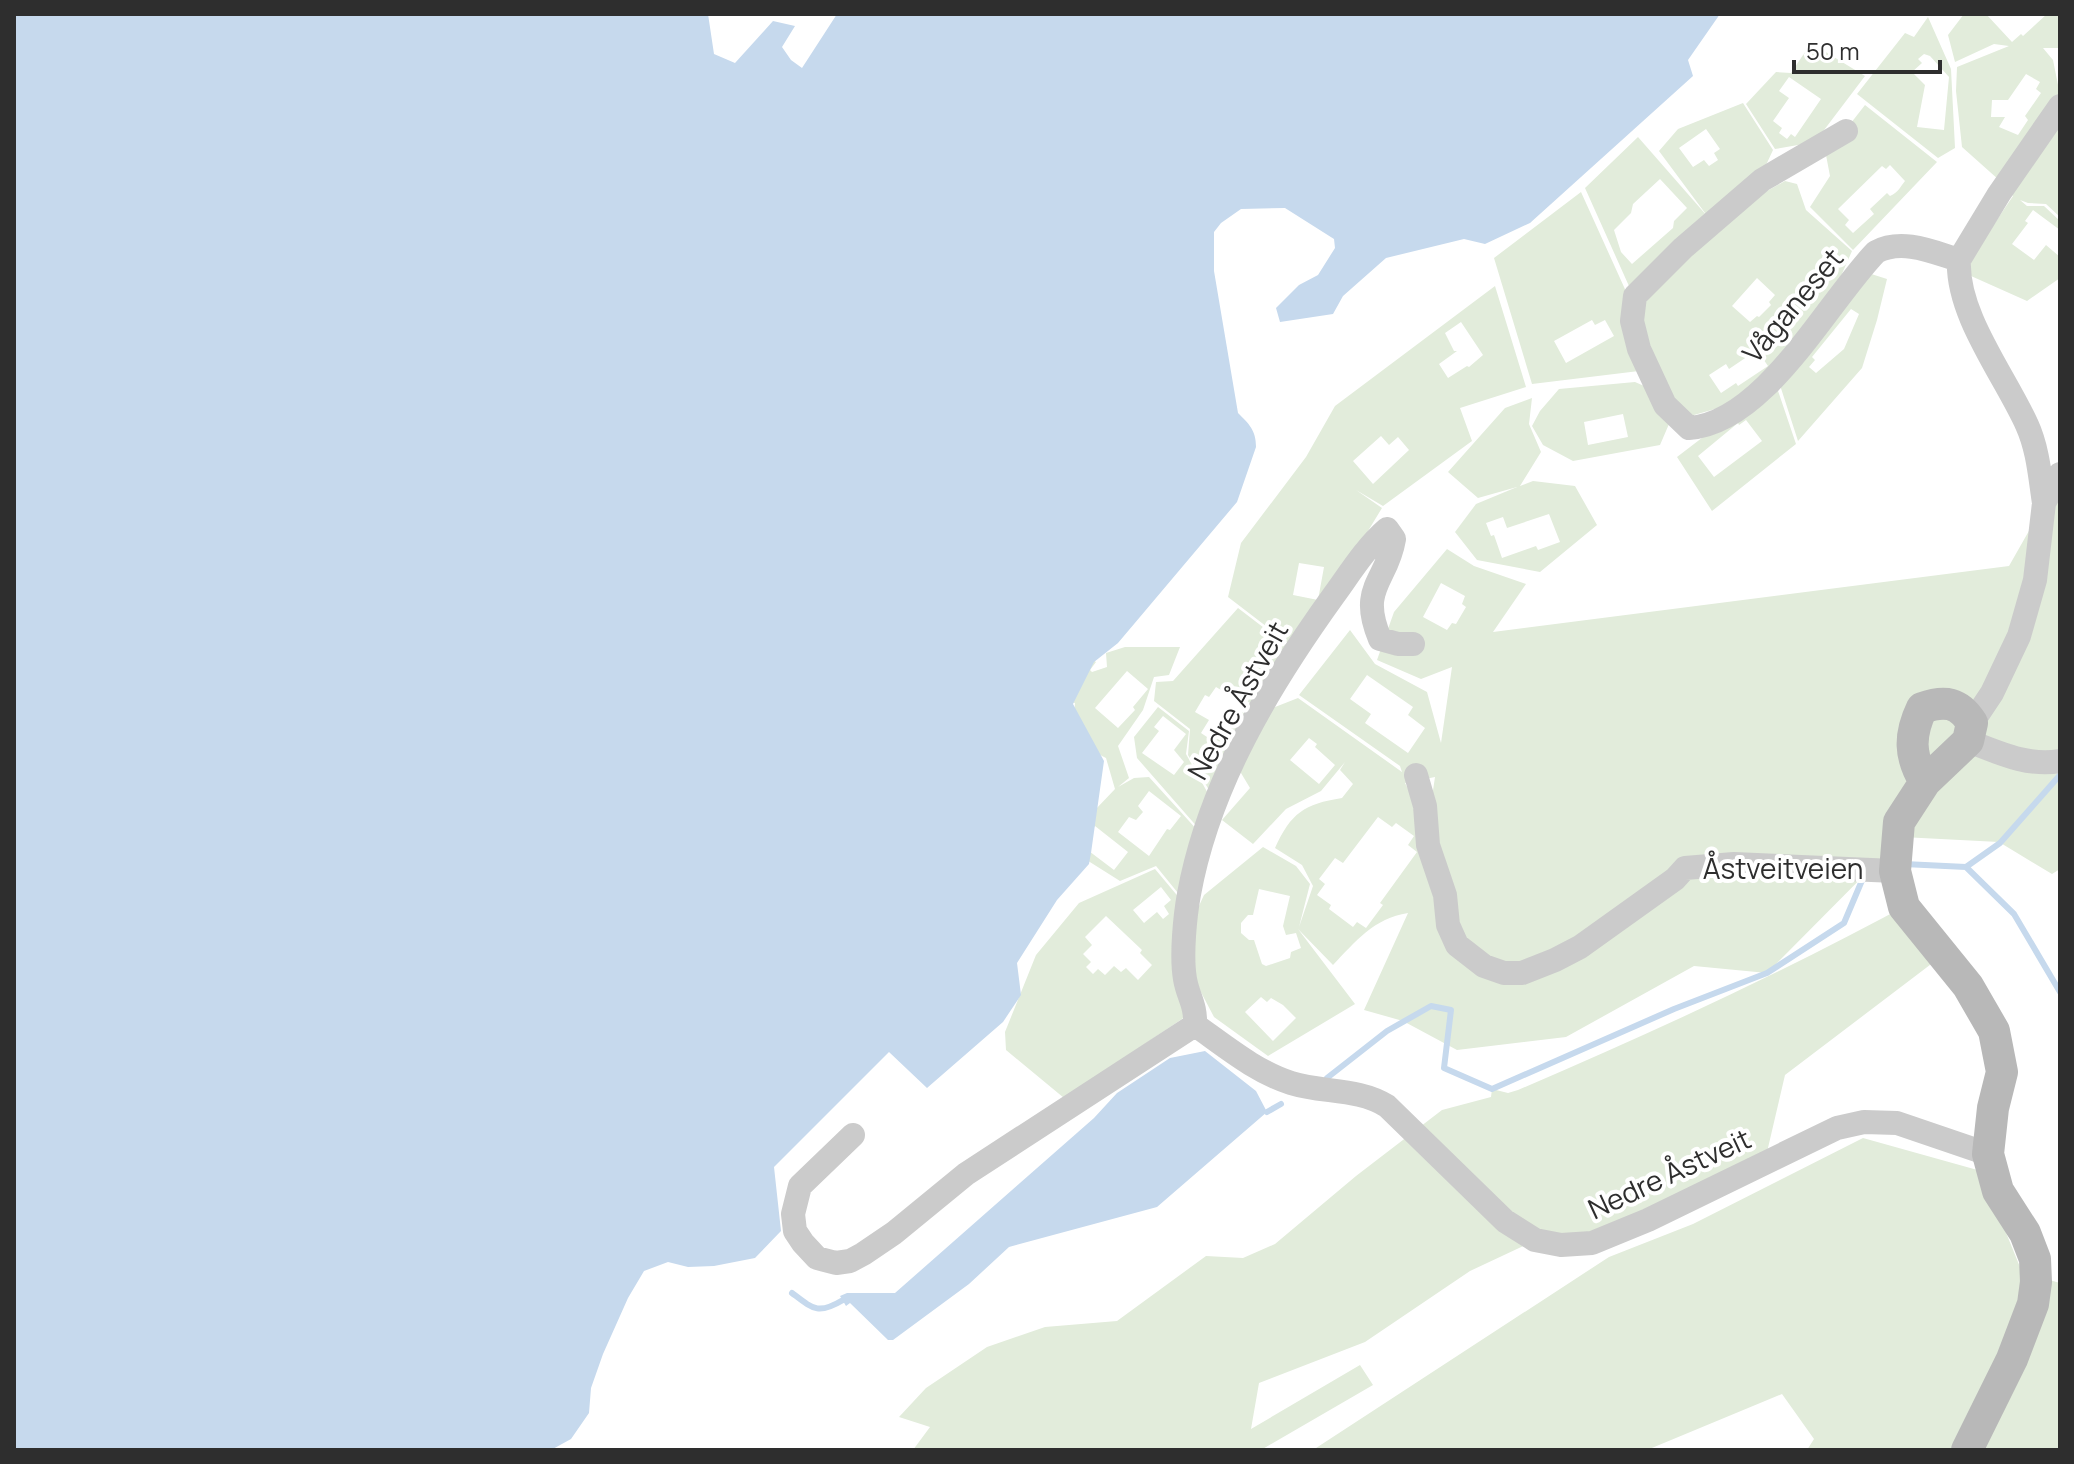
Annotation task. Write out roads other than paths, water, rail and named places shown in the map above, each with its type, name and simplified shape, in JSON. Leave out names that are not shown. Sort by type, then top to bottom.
[{"type":"street","points":[[1970,732],[2019,636],[2035,580],[2044,503],[2034,443],[1970,312],[1958,274],[1959,260],[1999,194],[2060,106]]},
{"type":"street","name":"Våganeset","points":[[1846,131],[1762,180],[1686,245],[1635,296],[1632,321],[1639,349],[1665,405],[1689,428],[1703,427],[1736,409],[1779,374],[1866,262],[1887,246],[1926,249],[1959,260]]},
{"type":"street","points":[[2044,503],[2060,474]]},
{"type":"street","name":"Nedre Åstveit","points":[[1413,644],[1380,639],[1370,606],[1374,589],[1392,551],[1394,539],[1387,529],[1376,538],[1348,575],[1273,686],[1212,808],[1189,895],[1185,944],[1185,979],[1196,1008],[1195,1025],[1251,1064],[1289,1083],[1373,1098],[1387,1106],[1505,1221],[1535,1240],[1561,1245],[1592,1243],[1648,1220],[1837,1128],[1864,1122],[1897,1123],[1988,1154]]},
{"type":"street","points":[[1925,782],[1915,766],[1914,726],[1922,708],[1938,703],[1951,703],[1965,712],[1970,732],[2022,760],[2047,764],[2060,761]]},
{"type":"street","name":"Åstveitveien","points":[[1967,1450],[2016,1348],[2033,1304],[2035,1259],[2025,1233],[1998,1191],[1988,1154],[1993,1108],[2002,1072],[1994,1031],[1968,986],[1904,907],[1887,864],[1899,822],[1925,782],[1970,732]]},
{"type":"street","name":"Åstveitveien","points":[[1416,775],[1425,806],[1428,845],[1445,895],[1448,925],[1457,945],[1484,966],[1504,973],[1522,973],[1580,947],[1675,879],[1685,868],[1734,864],[1887,864]]},
{"type":"street","points":[[853,1135],[800,1186],[793,1214],[795,1231],[803,1243],[817,1258],[836,1263],[850,1261],[873,1247],[966,1174],[1195,1025]]},
{"type":"water","points":[[14,14],[708,14],[714,54],[735,63],[773,21],[795,26],[782,47],[791,60],[802,68],[837,14],[1720,14],[1688,60],[1693,76],[1530,223],[1485,244],[1464,239],[1386,258],[1343,296],[1333,314],[1280,322],[1276,308],[1299,285],[1318,275],[1335,248],[1334,239],[1285,208],[1241,209],[1221,223],[1214,232],[1214,271],[1238,413],[1249,424],[1256,447],[1237,502],[1118,643],[1094,662],[1073,704],[1104,761],[1091,853],[1089,864],[1057,900],[1017,963],[1021,995],[1003,1022],[927,1088],[889,1052],[774,1167],[781,1231],[755,1258],[714,1266],[688,1267],[668,1262],[644,1271],[603,1354],[591,1388],[589,1413],[571,1439],[551,1450],[14,1450]]},
{"type":"water","points":[[1205,1051],[1256,1091],[1267,1112],[1157,1207],[1009,1247],[969,1284],[893,1340],[888,1340],[850,1303],[846,1306],[840,1296],[847,1293],[895,1293],[1094,1118],[1117,1093],[1170,1058]]},
{"type":"waterway","points":[[1966,867],[2000,843],[2060,775]]},
{"type":"waterway","points":[[1904,864],[1966,867],[2014,914],[2060,992]]},
{"type":"waterway","points":[[1327,1078],[1387,1031],[1431,1006],[1451,1010],[1444,1068],[1492,1089],[1674,1009],[1767,973],[1844,923],[1863,878]]},
{"type":"waterway","points":[[1267,1112],[1281,1104]]},
{"type":"waterway","points":[[792,1293],[805,1303],[821,1309],[843,1300]]}]
